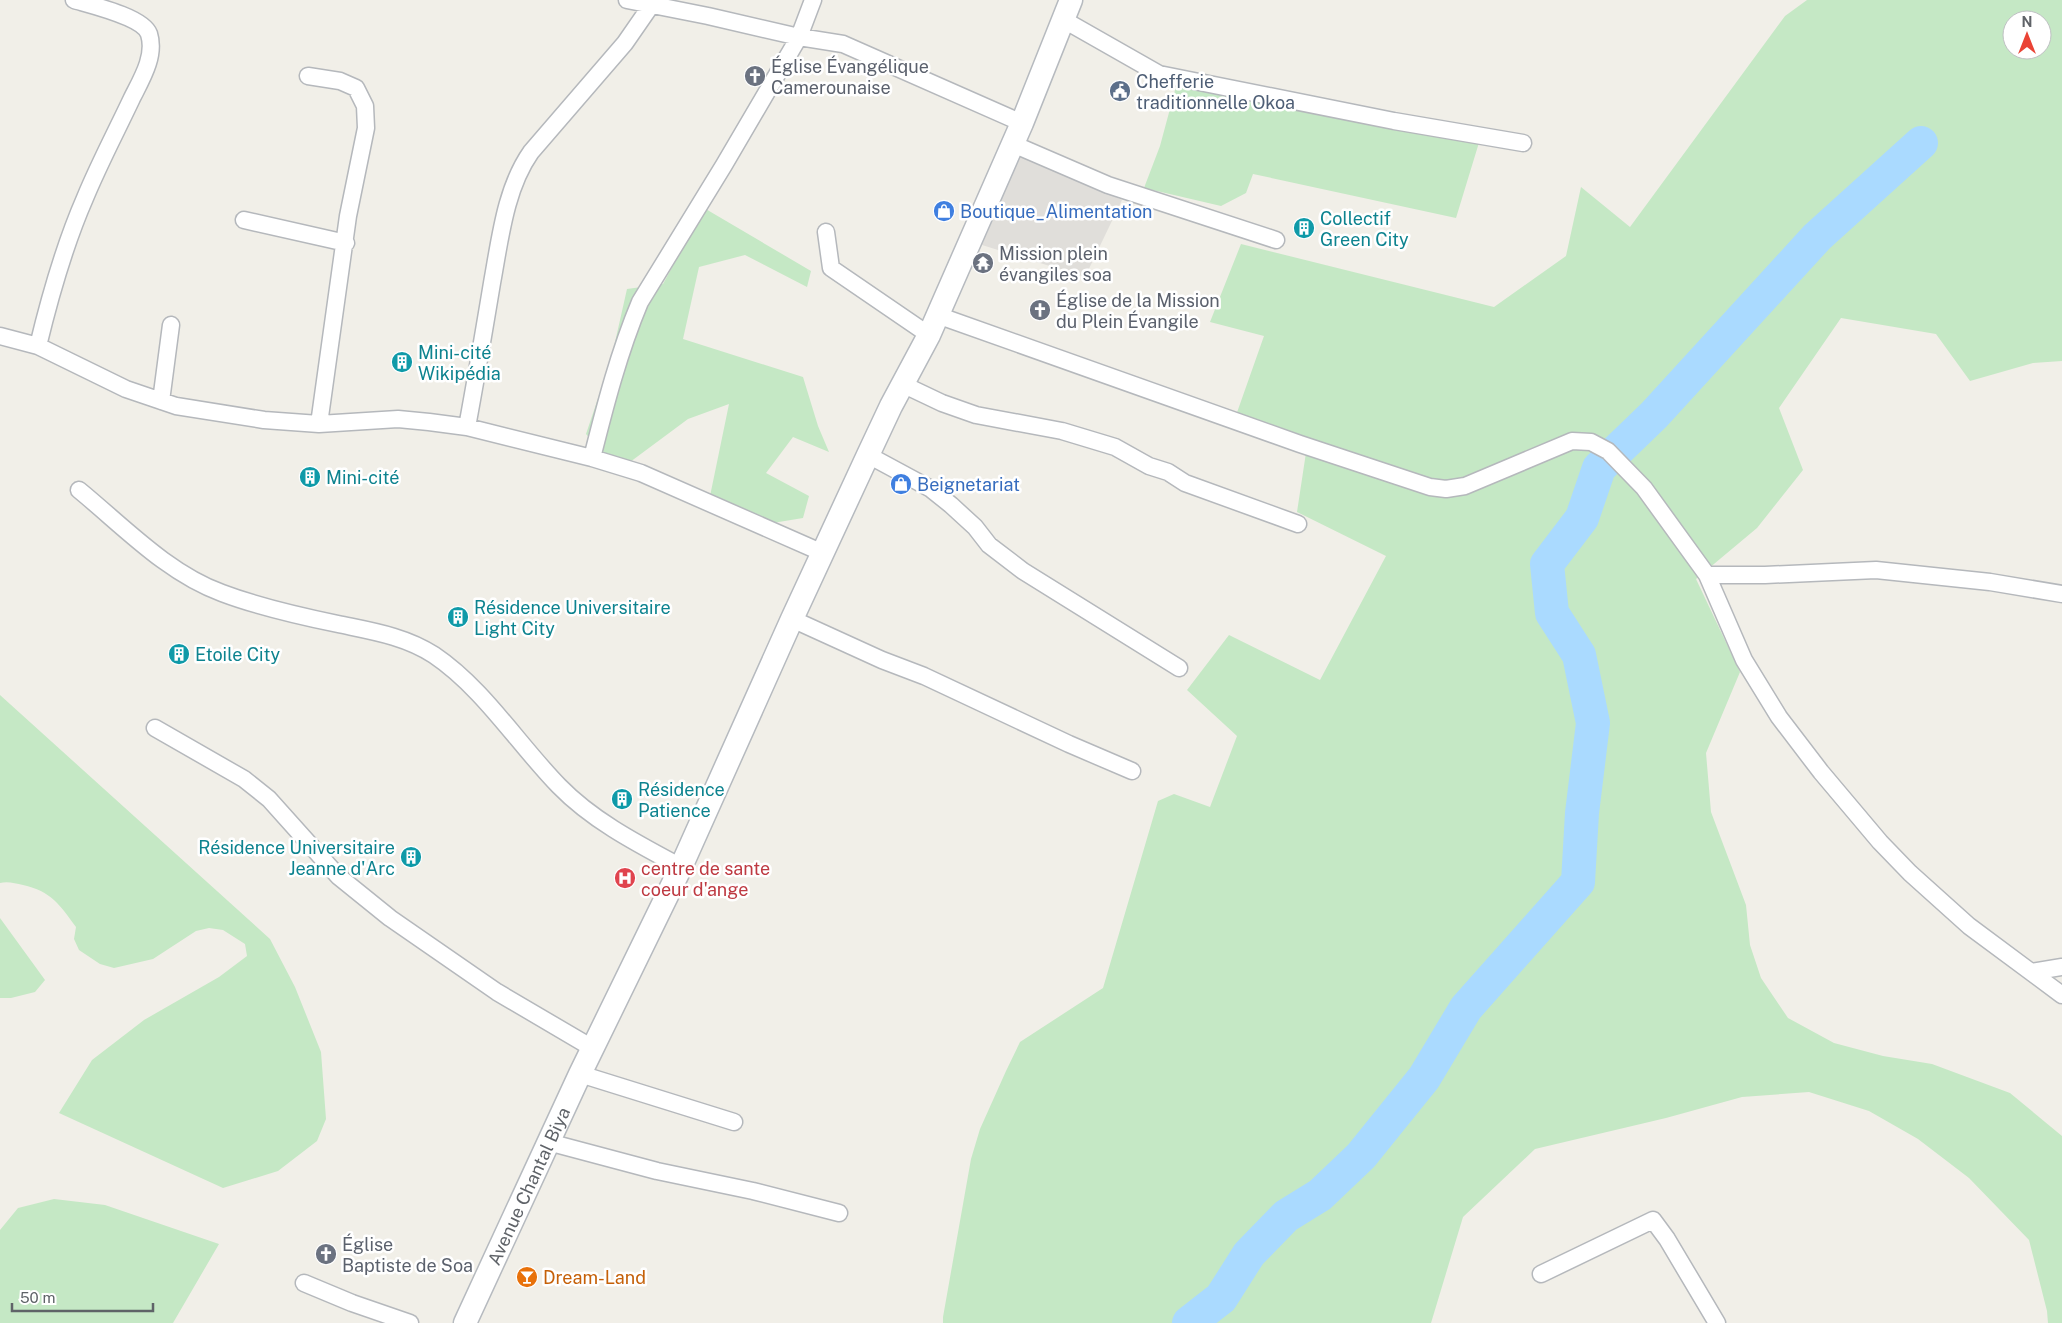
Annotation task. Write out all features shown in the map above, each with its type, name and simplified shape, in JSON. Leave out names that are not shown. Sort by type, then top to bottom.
[{"type":"main road","name":"Avenue Chantal Biya","points":[[465,1323],[580,1074],[681,867],[868,455],[933,325],[1022,123],[1068,10]]},
{"type":"street","points":[[38,346],[52,289],[68,239],[85,197],[141,80],[150,48],[148,32],[139,23],[125,16],[74,0]]},
{"type":"street","points":[[627,0],[799,37],[843,44],[1022,123]]},
{"type":"street","points":[[592,458],[609,392],[630,326],[640,302],[724,165],[799,37],[813,0]]},
{"type":"street","points":[[467,427],[495,266],[515,180],[522,164],[531,152],[625,43],[652,4]]},
{"type":"street","points":[[1068,10],[1160,74],[1394,121],[1523,143]]},
{"type":"street","points":[[308,76],[340,81],[356,88],[365,106],[366,128],[348,216],[346,243],[318,424]]},
{"type":"street","points":[[1013,144],[1108,185],[1276,240]]},
{"type":"street","points":[[244,220],[346,243]]},
{"type":"street","points":[[826,232],[831,268],[933,325],[1430,486],[1446,489],[1464,486],[1572,441],[1591,442],[1608,451],[1644,488],[1707,575],[1744,660],[1779,717],[1821,772],[1880,842],[1910,873],[1969,926],[2062,995]]},
{"type":"street","points":[[161,402],[172,326]]},
{"type":"street","points":[[0,336],[38,346],[126,389],[176,406],[264,420],[318,424],[398,419],[467,427],[592,458],[641,473],[823,552]]},
{"type":"street","points":[[902,384],[942,403],[976,416],[1062,431],[1115,447],[1150,466],[1168,472],[1185,483],[1298,524]]},
{"type":"street","points":[[868,455],[931,489],[957,510],[989,545],[1023,571],[1179,668]]},
{"type":"street","points":[[79,490],[153,552],[193,581],[252,603],[405,640],[434,655],[462,676],[560,788],[595,817],[636,843],[681,867]]},
{"type":"street","points":[[1707,575],[1876,570],[1990,582],[2062,594]]},
{"type":"street","points":[[792,619],[882,660],[924,676],[1069,744],[1132,771]]},
{"type":"street","points":[[155,728],[238,775],[269,799],[338,876],[390,918],[496,992],[594,1048]]},
{"type":"street","points":[[2031,972],[2062,967]]},
{"type":"street","points":[[580,1074],[734,1122]]},
{"type":"street","points":[[548,1142],[657,1171],[753,1191],[839,1213]]},
{"type":"street","points":[[1541,1274],[1653,1220],[1667,1238],[1717,1323]]},
{"type":"street","points":[[304,1283],[352,1303],[410,1323]]},
{"type":"shaded area","points":[[1021,153],[1122,200],[1085,277],[982,245]]},
{"type":"green space","points":[[1807,0],[2062,0],[2062,361],[2033,363],[1970,381],[1936,334],[1841,318],[1779,408],[1803,470],[1757,528],[1696,579],[1740,672],[1706,753],[1711,812],[1746,905],[1750,945],[1761,978],[1788,1018],[1834,1043],[1883,1056],[1932,1064],[2010,1093],[2062,1136],[2062,1323],[2048,1323],[2047,1311],[2029,1240],[1969,1178],[1918,1139],[1869,1111],[1809,1092],[1742,1097],[1666,1118],[1535,1149],[1463,1217],[1431,1323],[943,1323],[971,1159],[980,1129],[1020,1042],[1103,988],[1158,801],[1174,794],[1210,807],[1237,736],[1187,690],[1229,635],[1320,680],[1386,556],[1297,512],[1307,446],[1234,421],[1264,336],[1210,322],[1241,244],[1494,307],[1566,256],[1581,187],[1630,227],[1785,16]]},
{"type":"green space","points":[[1178,79],[1481,136],[1456,218],[1253,174],[1246,193],[1221,206],[1144,188],[1160,146]]},
{"type":"green space","points":[[704,208],[811,271],[807,287],[745,255],[699,267],[683,339],[803,377],[818,426],[829,452],[793,437],[766,473],[809,496],[803,518],[761,525],[709,501],[729,404],[688,419],[626,465],[605,455],[586,434],[611,360],[627,289],[663,284]]},
{"type":"green space","points":[[0,695],[270,939],[295,987],[321,1052],[326,1119],[317,1141],[278,1171],[223,1188],[59,1113],[92,1060],[144,1020],[219,977],[247,956],[245,944],[223,930],[209,928],[196,931],[153,959],[114,968],[100,964],[79,950],[74,939],[76,927],[65,912],[48,895],[33,888],[11,882],[0,883]]},
{"type":"green space","points":[[0,918],[45,980],[35,992],[11,998],[0,998]]},
{"type":"green space","points":[[54,1199],[105,1205],[219,1244],[173,1323],[0,1323],[0,1230],[18,1208]]},
{"type":"waterway","points":[[1189,1323],[1221,1298],[1249,1254],[1286,1216],[1320,1195],[1361,1156],[1424,1078],[1466,1008],[1578,882],[1582,813],[1593,723],[1579,655],[1552,613],[1547,564],[1582,518],[1599,468],[1654,415],[1817,237],[1921,143]]},
{"type":"place","name":"Église Évangélique Camerounaise","points":[[755,76]]},
{"type":"place","name":"Chefferie traditionnelle Okoa","points":[[1120,91]]},
{"type":"place","name":"Boutique_Alimentation","points":[[944,211]]},
{"type":"place","name":"Collectif Green City","points":[[1304,228]]},
{"type":"place","name":"Mission plein évangiles soa","points":[[983,263]]},
{"type":"place","name":"Église de la Mission du Plein Évangile","points":[[1040,310]]},
{"type":"place","name":"Mini-cité Wikipédia","points":[[402,362]]},
{"type":"place","name":"Mini-cité","points":[[310,477]]},
{"type":"place","name":"Beignetariat","points":[[901,484]]},
{"type":"place","name":"Résidence Universitaire Light City","points":[[458,617]]},
{"type":"place","name":"Etoile City","points":[[179,654]]},
{"type":"place","name":"Résidence Patience","points":[[622,799]]},
{"type":"place","name":"Résidence Universitaire Jeanne d'Arc","points":[[411,857]]},
{"type":"place","name":"centre de sante coeur d'ange","points":[[625,878]]},
{"type":"place","name":"Église Baptiste de Soa","points":[[326,1254]]},
{"type":"place","name":"Dream-Land","points":[[527,1277]]}]
